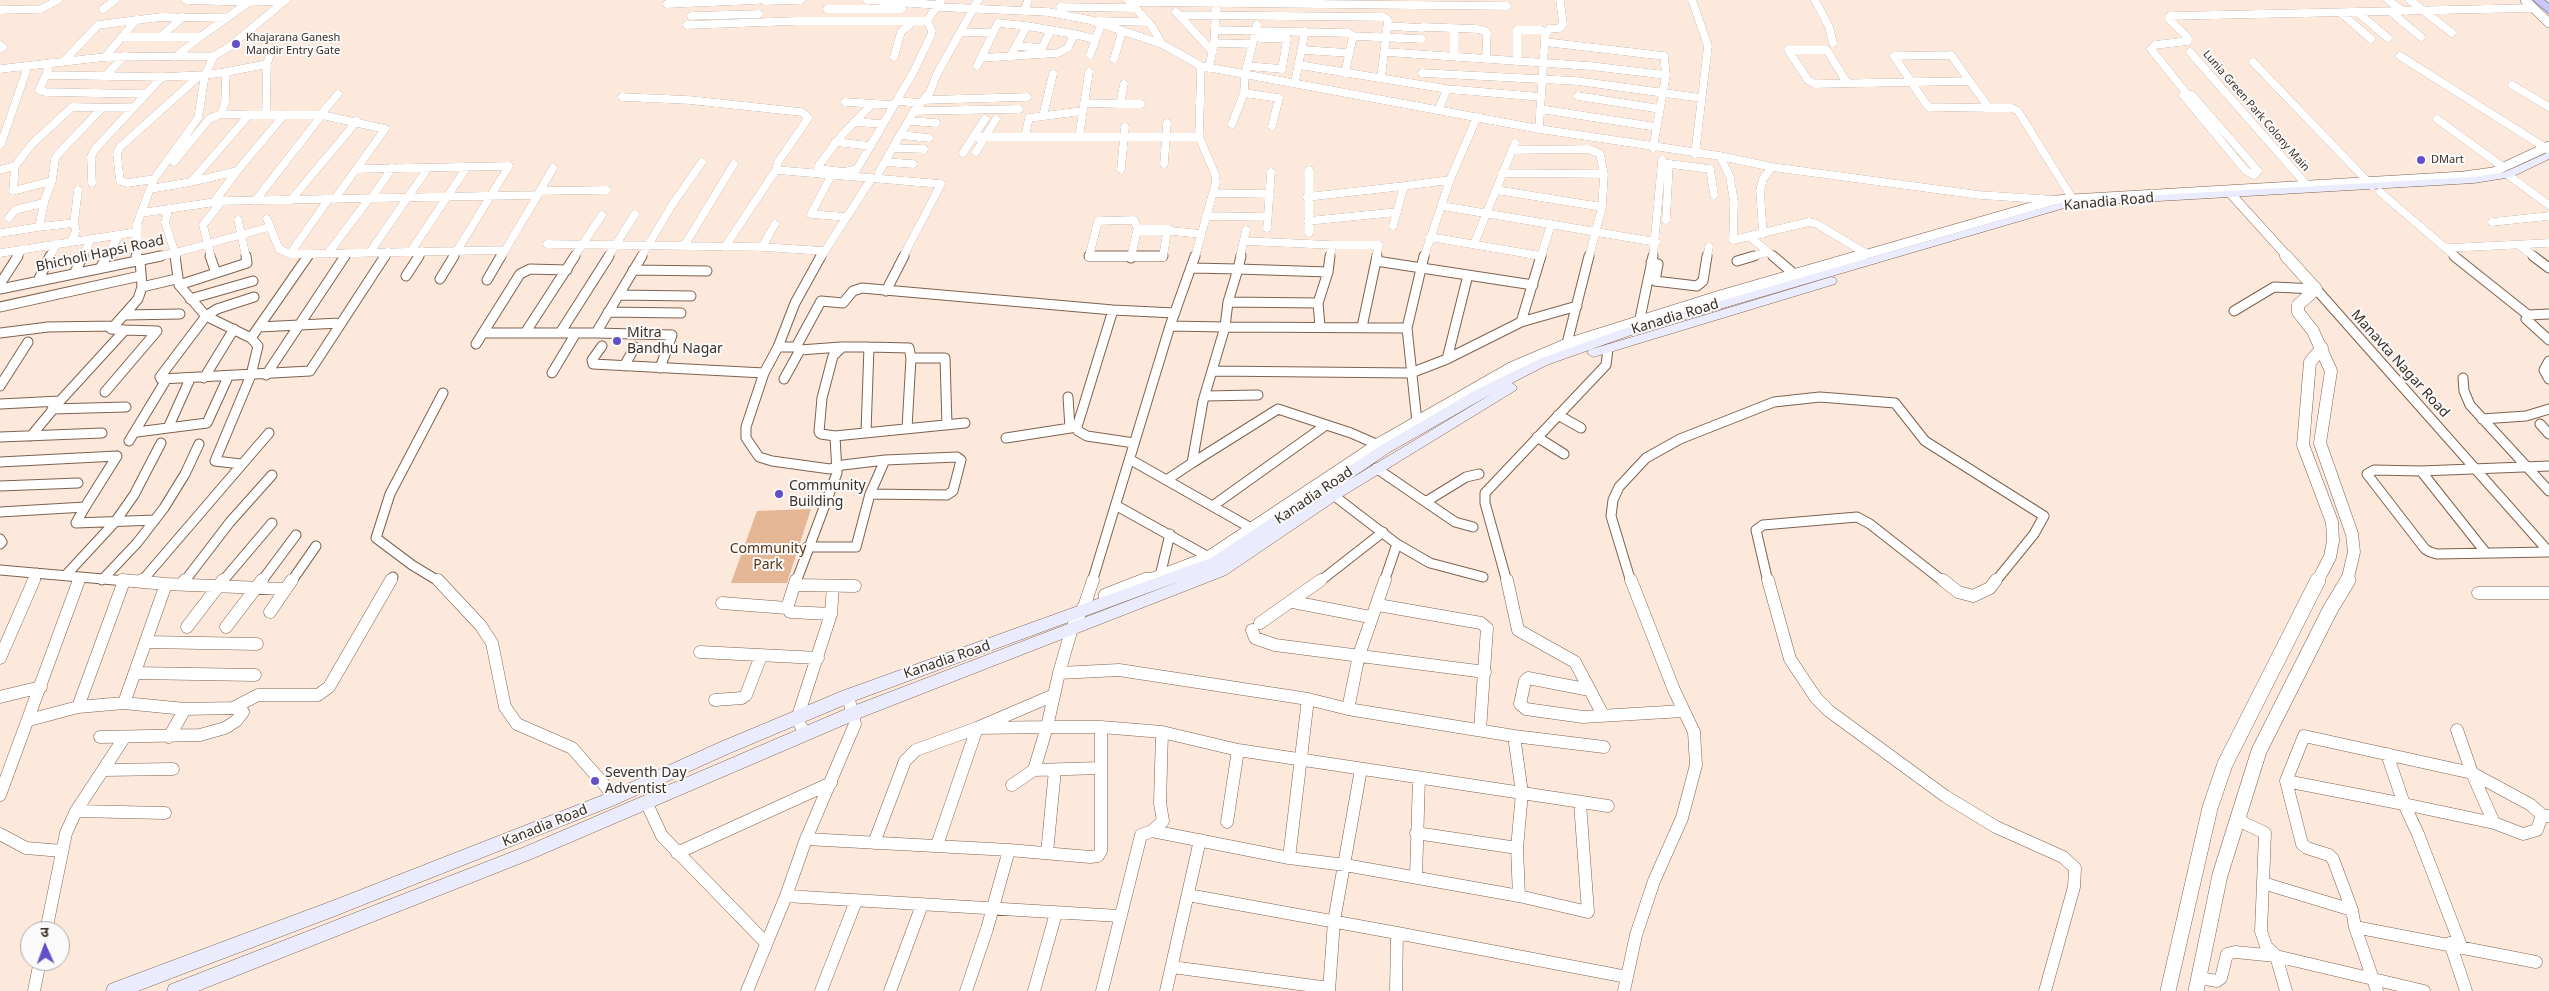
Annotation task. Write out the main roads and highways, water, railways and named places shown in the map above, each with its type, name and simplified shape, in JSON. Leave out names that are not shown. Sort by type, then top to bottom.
[{"type":"highway","points":[[2536,4],[2549,10]]},
{"type":"main road","name":"Kanadia Road","points":[[2233,197],[2265,189],[2488,185],[2522,163],[2548,150]]},
{"type":"main road","name":"Kanadia Road","points":[[2508,173],[2549,164]]},
{"type":"main road","name":"Kanadia Road","points":[[1078,615],[1221,571],[1329,492],[1349,468],[1515,370],[1565,349],[1754,290],[2076,200],[2233,197],[2373,186]]},
{"type":"main road","name":"Kanadia Road","points":[[176,991],[528,853],[854,713],[930,683],[1045,632],[1078,615],[1213,559],[1256,531],[1376,468],[1525,378],[1608,348],[2065,211],[2143,198]]},
{"type":"main road","name":"Kanadia Road","points":[[115,991],[335,908],[615,797],[724,748],[848,696],[924,668],[1045,632]]},
{"type":"main road","points":[[924,668],[930,683]]},
{"type":"main road","points":[[335,908],[336,927]]},
{"type":"place","name":"Khajarana Ganesh Mandir Entry Gate","points":[[236,44]]},
{"type":"place","name":"DMart","points":[[2421,160]]},
{"type":"place","name":"Mitra Bandhu Nagar","points":[[617,341]]},
{"type":"place","name":"Community Building","points":[[779,494]]},
{"type":"place","name":"Seventh Day Adventist","points":[[595,781]]},
{"type":"park label","name":"Community Park","points":[[768,558]]}]
